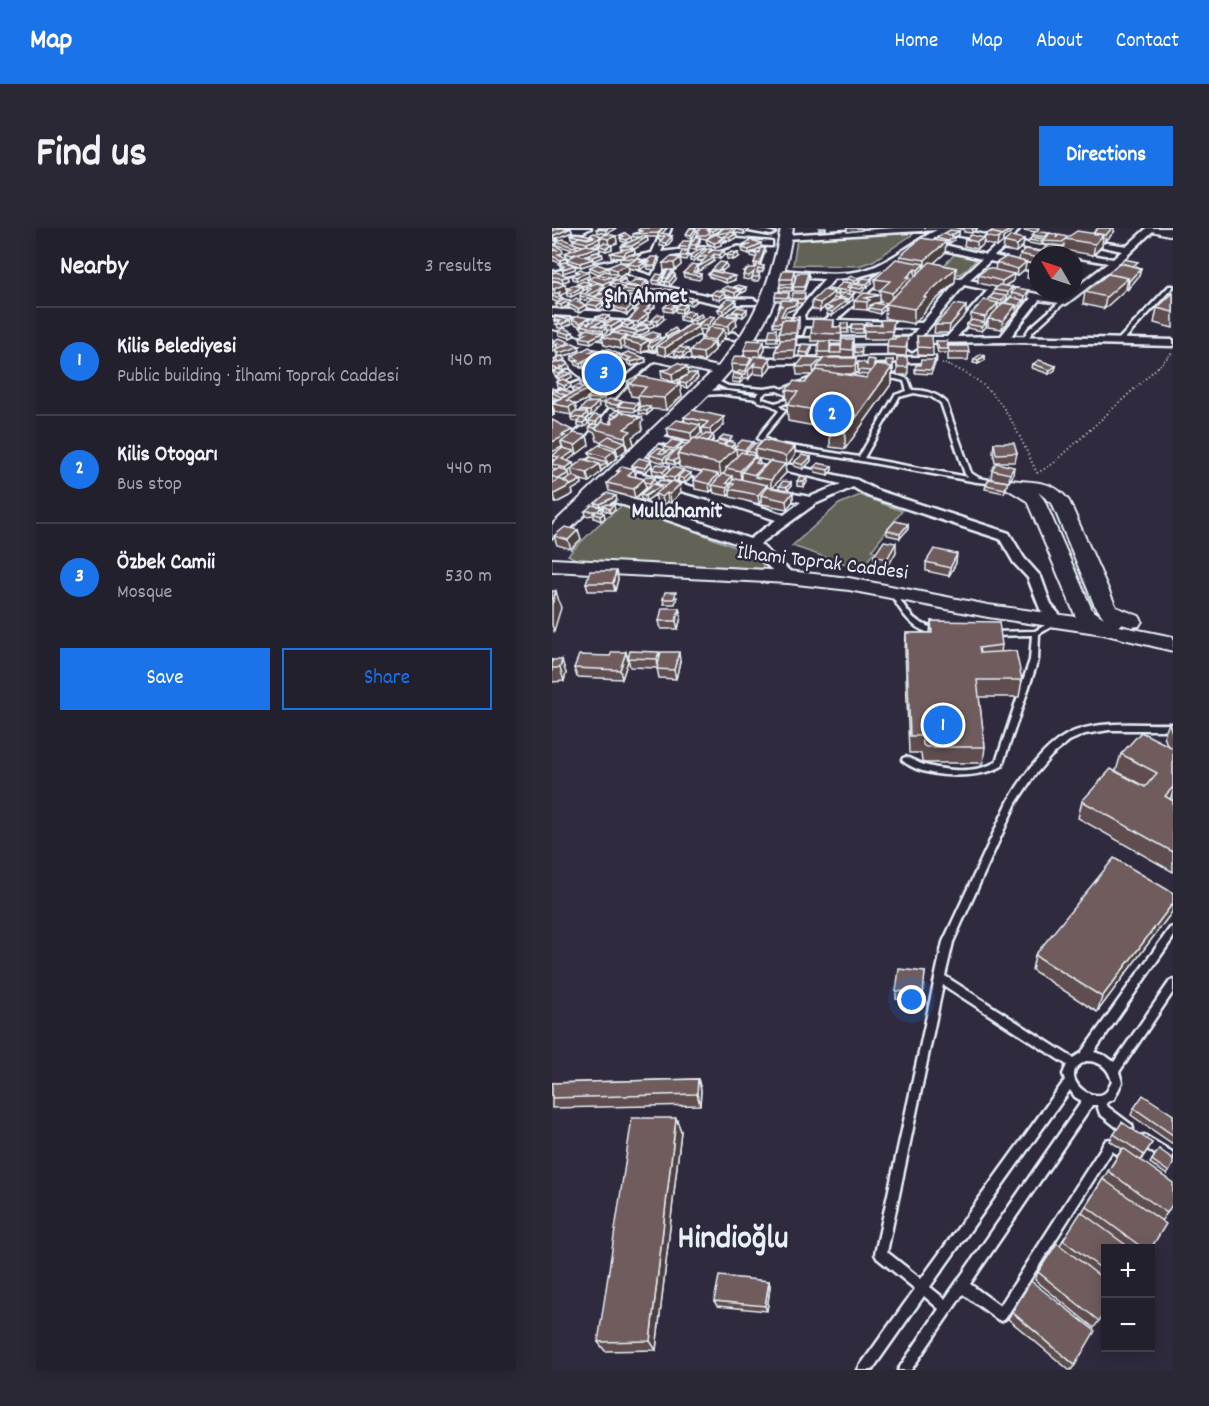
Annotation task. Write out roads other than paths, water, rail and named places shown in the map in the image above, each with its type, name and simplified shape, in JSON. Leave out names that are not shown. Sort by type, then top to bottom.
[{"type":"main road","points":[[1151,228],[1173,232]]},
{"type":"main road","points":[[552,533],[620,471],[710,381],[777,294],[779,273],[784,256],[777,234]]},
{"type":"main road","points":[[552,518],[732,361],[761,286],[777,234]]},
{"type":"main road","points":[[552,335],[651,358],[710,381]]},
{"type":"main road","points":[[1010,485],[1041,480],[1060,501],[1108,610],[1111,622],[1127,635],[1173,644]]},
{"type":"main road","points":[[1010,485],[1030,494],[1035,500],[1084,614],[1111,622],[1173,627]]},
{"type":"main road","name":"İlhami Toprak Caddesi","points":[[552,565],[788,577],[849,584],[1058,621],[1111,622]]},
{"type":"street","points":[[552,234],[565,229],[583,230],[587,228]]},
{"type":"street","points":[[656,254],[668,228]]},
{"type":"street","points":[[736,228],[777,234]]},
{"type":"street","points":[[912,360],[913,340],[962,282],[1006,241],[1012,228],[1026,232]]},
{"type":"street","points":[[1053,300],[1063,302],[1114,262],[1151,228]]},
{"type":"street","points":[[552,275],[656,254],[715,249],[737,241],[777,234],[840,231],[942,229],[1114,262]]},
{"type":"street","points":[[779,273],[866,272],[907,252],[942,229]]},
{"type":"street","points":[[1071,239],[1127,249]]},
{"type":"street","points":[[920,243],[1029,267]]},
{"type":"street","points":[[942,257],[950,248]]},
{"type":"street","points":[[827,322],[907,252]]},
{"type":"street","points":[[666,254],[652,287],[720,301],[753,302]]},
{"type":"street","points":[[553,263],[564,273]]},
{"type":"street","points":[[603,264],[654,279]]},
{"type":"street","points":[[934,266],[926,274],[1029,296]]},
{"type":"street","points":[[880,267],[917,273]]},
{"type":"street","points":[[796,342],[801,322],[799,315],[833,274]]},
{"type":"street","points":[[1083,279],[1090,281]]},
{"type":"street","points":[[949,340],[993,289]]},
{"type":"street","points":[[799,295],[814,295]]},
{"type":"street","points":[[1004,339],[1035,300]]},
{"type":"street","points":[[552,312],[624,321],[636,309]]},
{"type":"street","points":[[876,323],[889,311]]},
{"type":"street","points":[[801,322],[924,326]]},
{"type":"street","points":[[552,457],[585,430],[613,394],[651,358],[688,330],[741,339],[796,342],[1025,339],[1173,343]]},
{"type":"street","points":[[555,360],[594,345],[610,334]]},
{"type":"street","points":[[732,361],[931,359]]},
{"type":"street","points":[[555,360],[572,363],[590,381],[613,394]]},
{"type":"street","points":[[552,396],[590,381]]},
{"type":"street","points":[[653,438],[700,448]]},
{"type":"street","points":[[723,453],[853,483],[872,493],[1005,536],[1019,560],[1035,577],[1045,606],[1058,621]]},
{"type":"street","points":[[633,458],[811,501]]},
{"type":"street","points":[[620,471],[732,501],[787,520]]},
{"type":"street","points":[[752,544],[811,501],[853,483]]},
{"type":"street","points":[[598,492],[752,544],[788,577]]},
{"type":"lane","points":[[1119,342],[1171,287]]},
{"type":"lane","points":[[1025,339],[1031,330],[1063,302]]},
{"type":"lane","points":[[840,376],[896,377],[906,380],[910,391]]},
{"type":"lane","points":[[710,381],[727,387],[765,392],[800,386],[813,378],[822,377]]},
{"type":"lane","points":[[710,381],[720,392],[759,398],[766,404],[775,405],[790,399],[790,394],[783,390]]},
{"type":"lane","points":[[861,459],[897,396],[910,391],[937,396],[943,402],[968,474],[977,480]]},
{"type":"lane","points":[[759,398],[765,392]]},
{"type":"lane","points":[[775,405],[782,411],[763,434],[761,439],[767,444],[1010,485]]},
{"type":"lane","points":[[893,592],[906,616],[914,624],[943,633]]},
{"type":"lane","points":[[980,634],[1036,633],[1058,621]]},
{"type":"lane","points":[[906,760],[929,770],[968,773],[993,769],[999,764],[1034,660],[1036,633]]},
{"type":"lane","points":[[947,1308],[880,1254],[948,942],[1012,802],[1060,742],[1087,730],[1173,727]]},
{"type":"lane","points":[[1173,931],[1084,1056],[1072,1063],[1069,1069],[1070,1081],[1075,1091],[1095,1100],[1113,1119],[1173,1160]]},
{"type":"lane","points":[[940,978],[1072,1063]]},
{"type":"lane","points":[[1114,1071],[1173,984]]},
{"type":"lane","points":[[904,1370],[1095,1100],[1111,1095],[1115,1089],[1117,1082],[1114,1071],[1100,1058],[1084,1056]]},
{"type":"lane","points":[[864,1370],[1070,1081]]},
{"type":"lane","points":[[962,1285],[1000,1315],[1110,1144],[1137,1162]]},
{"type":"place","name":"Özbek Camii","points":[[604,373]]},
{"type":"place","name":"Kilis Otogarı","points":[[832,414]]},
{"type":"place","name":"Kilis Belediyesi","points":[[943,725]]},
{"type":"district","name":"Şıh Ahmet","points":[[646,294]]},
{"type":"district","name":"Mullahamit","points":[[677,509]]},
{"type":"district","name":"Hindioğlu","points":[[733,1235]]}]
